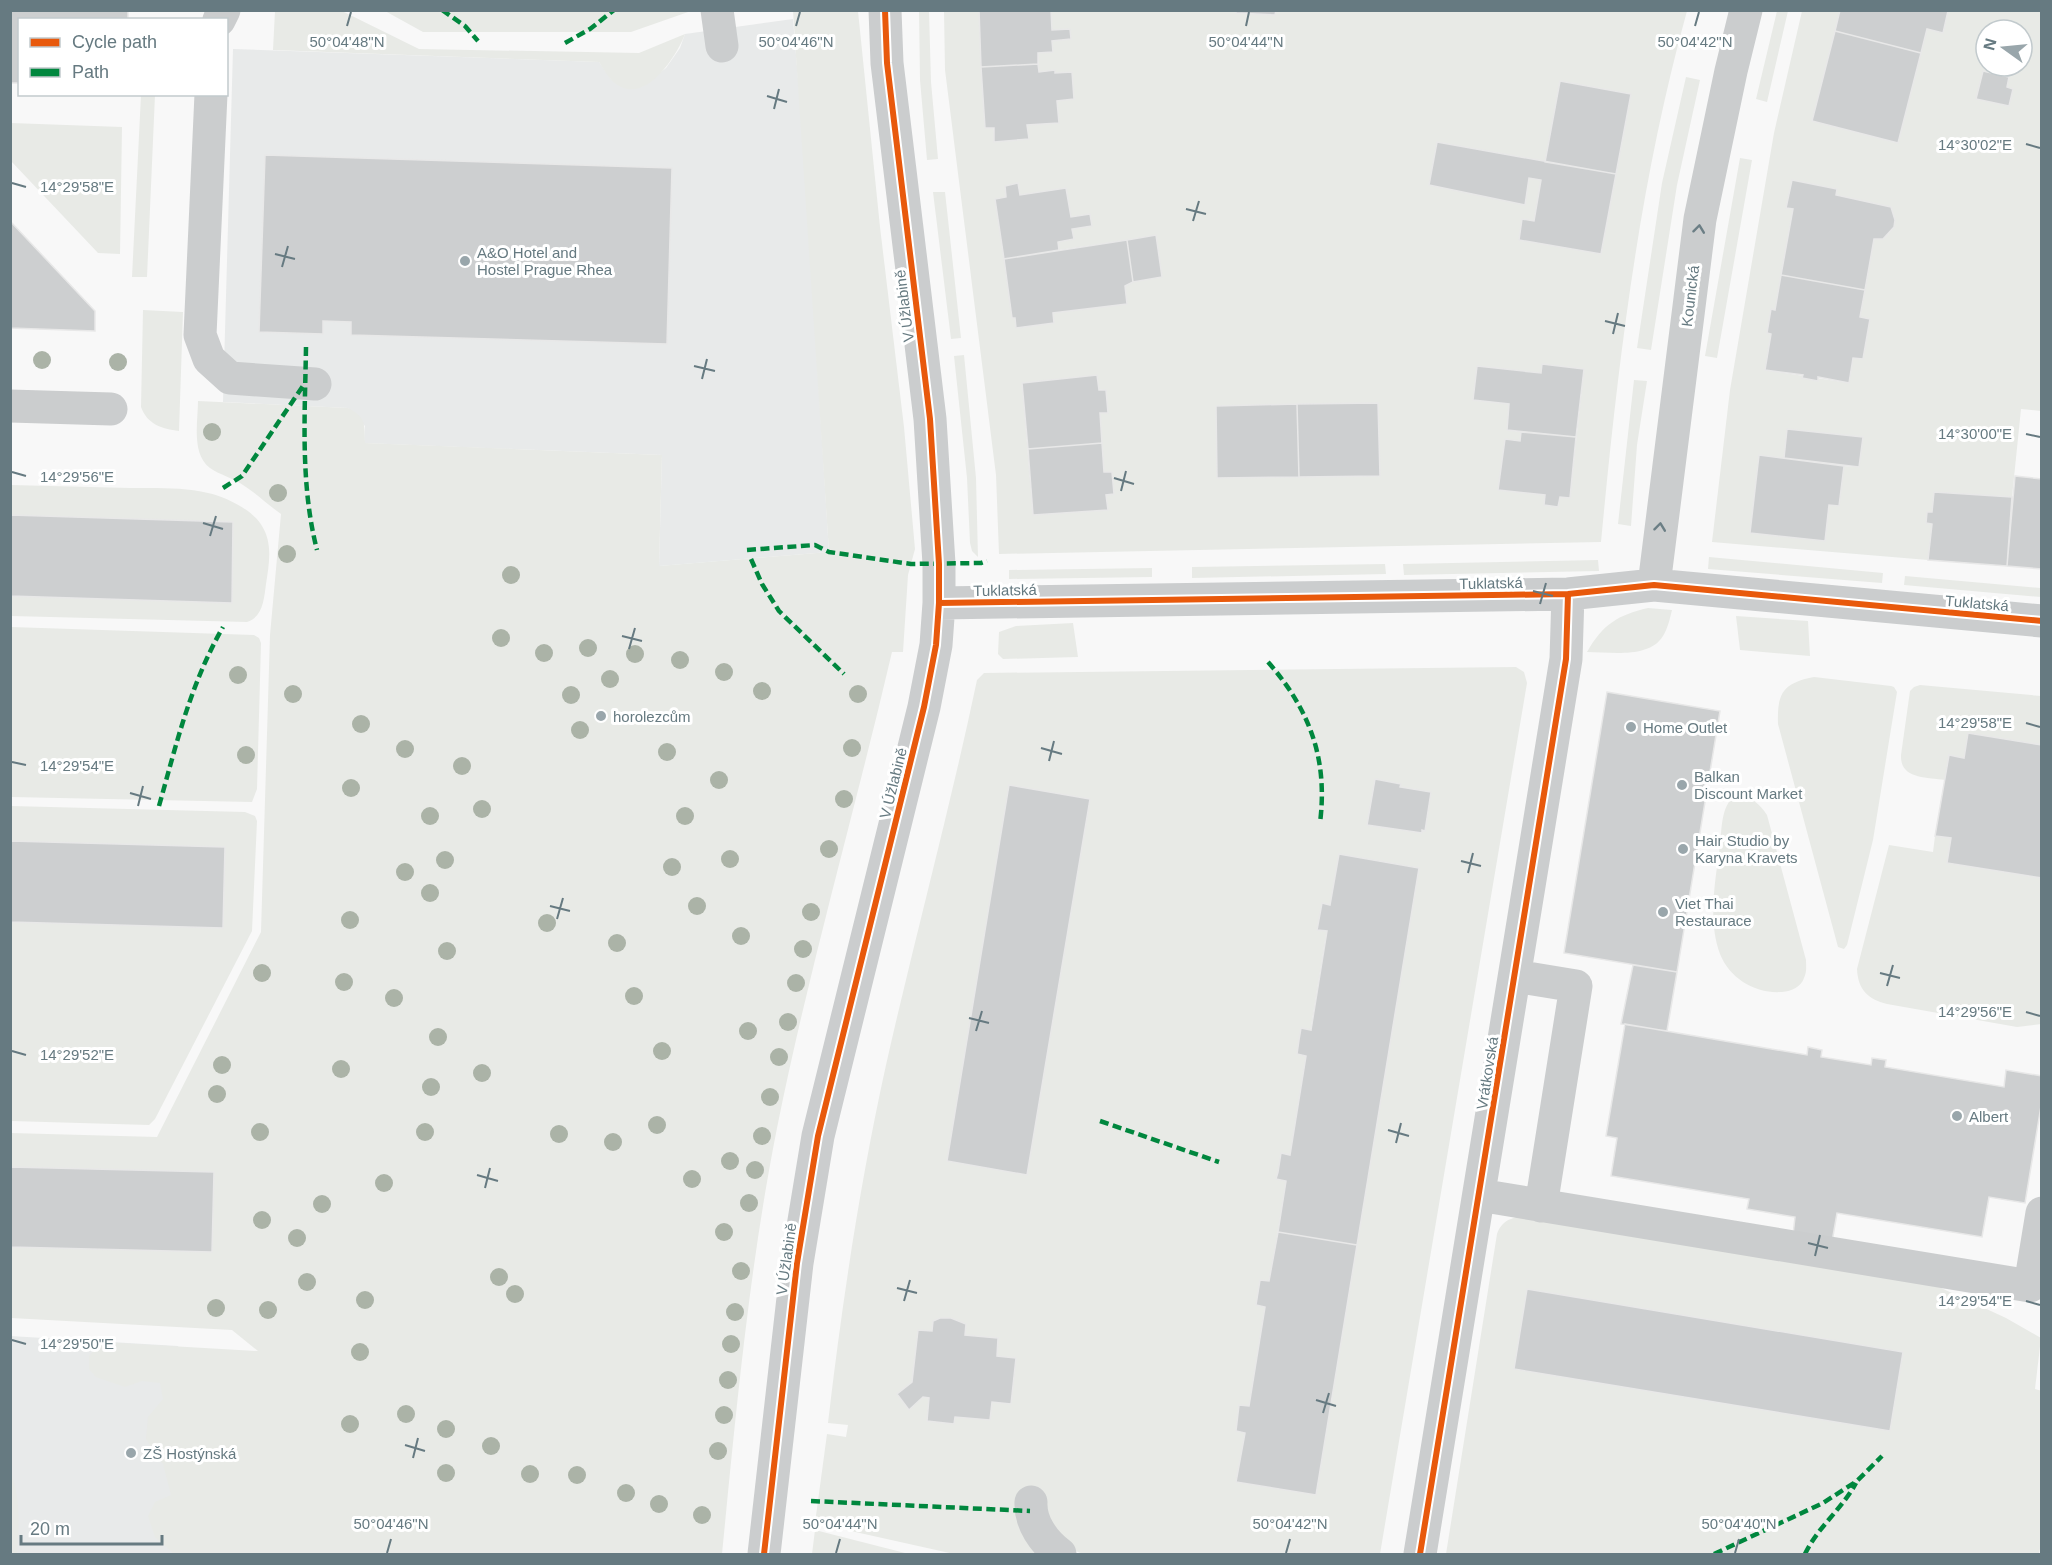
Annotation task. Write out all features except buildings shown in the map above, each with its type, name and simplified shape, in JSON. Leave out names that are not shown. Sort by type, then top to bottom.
[{"type":"street","points":[[717,10],[722,46]]},
{"type":"street","name":"V Úžlabině","points":[[764,1554],[797,1263],[818,1136],[924,707],[936,645],[939,564],[930,418],[887,63],[885,10]]},
{"type":"street","name":"Kounická","points":[[1654,585],[1700,219],[1746,10]]},
{"type":"street","points":[[211,96],[200,335],[209,359],[230,378],[315,384]]},
{"type":"street","points":[[10,406],[111,410]]},
{"type":"street","name":"Tuklatská","points":[[939,603],[1568,594],[1654,585],[2042,621]]},
{"type":"street","name":"Vrátkovská","points":[[1420,1554],[1566,659],[1568,594]]},
{"type":"street","points":[[1515,976],[1576,986],[1541,1206]]},
{"type":"street","points":[[1479,1196],[2030,1286],[2042,1213]]},
{"type":"street","points":[[1030,1502],[1030,1511],[1043,1537],[1060,1554]]},
{"type":"shaded area","points":[[1236,10],[1236,13],[1275,15],[1276,10],[1687,11],[1656,142],[1632,274],[1601,542],[999,554],[996,475],[945,70],[944,11],[979,11],[995,142],[1029,139],[1027,125],[1057,101],[1074,99],[1072,72],[1055,73],[1055,70],[1039,72],[1038,53],[1053,52],[1052,41],[1071,39],[1052,30],[1051,11]],"holes":[[[1560,81],[1631,94],[1601,254],[1519,239],[1522,219],[1534,221],[1541,180],[1529,178],[1524,204],[1429,185],[1437,142],[1545,162]],[[1018,183],[1020,195],[1066,188],[1071,217],[1090,214],[1092,226],[1072,229],[1073,239],[1058,242],[1059,250],[1127,240],[1133,282],[1125,286],[1127,304],[1053,313],[1054,323],[1016,327],[1015,318],[1012,318],[996,199],[1006,197],[1005,186]],[[1542,365],[1584,369],[1570,497],[1560,497],[1558,507],[1545,505],[1545,495],[1498,489],[1505,439],[1520,441],[1521,432],[1507,430],[1509,404],[1473,400],[1477,366],[1541,373]],[[1022,383],[1106,390],[1108,412],[1100,413],[1104,472],[1112,472],[1114,494],[1106,495],[1108,510],[1033,515]],[[1378,403],[1380,476],[1217,478],[1217,406]]]},
{"type":"shaded area","points":[[275,11],[342,11],[419,49],[639,53],[685,34],[676,53],[660,73],[642,87],[631,89],[621,87],[614,82],[599,62],[273,50]]},
{"type":"shaded area","points":[[385,11],[691,11],[631,32],[423,32]]},
{"type":"shaded area","points":[[793,11],[858,11],[880,227],[904,427],[915,549],[908,575],[903,652],[892,652],[803,1008],[777,1128],[751,1287],[722,1554],[172,1554],[155,1537],[148,1516],[155,1502],[171,1495],[163,1464],[146,1439],[148,1417],[163,1399],[160,1383],[142,1381],[125,1387],[96,1377],[89,1369],[89,1356],[101,1342],[258,1351],[232,1330],[11,1318],[11,1247],[211,1252],[214,1172],[11,1167],[11,1133],[157,1137],[261,932],[270,635],[281,514],[248,488],[210,468],[204,462],[197,437],[198,401],[348,408],[359,415],[363,422],[365,443],[662,455],[659,566],[829,552]]},
{"type":"shaded area","points":[[919,11],[929,11],[931,82],[938,159],[927,160],[920,80]]},
{"type":"shaded area","points":[[1777,11],[1788,11],[1767,102],[1756,99]]},
{"type":"shaded area","points":[[1802,11],[1840,11],[1812,121],[1897,143],[1927,29],[1943,33],[1946,11],[2041,11],[2041,411],[2021,409],[2012,497],[1935,493],[1932,512],[1927,512],[1926,523],[1932,524],[1928,560],[1712,542],[1730,390],[1774,133]],"holes":[[[1792,180],[1837,189],[1836,195],[1891,207],[1893,212],[1894,225],[1890,232],[1883,239],[1874,239],[1860,317],[1870,319],[1863,359],[1853,358],[1849,383],[1765,370],[1771,334],[1767,333],[1771,310],[1775,310],[1793,209],[1786,208]],[[1788,429],[1862,437],[1859,467],[1844,466],[1839,505],[1829,505],[1825,541],[1784,458]]]},
{"type":"shaded area","points":[[793,19],[803,139],[829,552],[659,566],[662,455],[364,443],[365,426],[348,408],[223,402],[233,49],[599,62],[611,79],[632,89],[643,86],[666,68],[680,48],[685,34]]},
{"type":"shaded area","points":[[1686,77],[1700,80],[1677,185],[1651,350],[1637,348],[1662,183]]},
{"type":"shaded area","points":[[141,96],[155,96],[147,277],[132,277]]},
{"type":"shaded area","points":[[11,123],[122,127],[120,254],[98,253],[11,161]]},
{"type":"shaded area","points":[[1740,158],[1752,160],[1717,358],[1705,356]]},
{"type":"shaded area","points":[[933,192],[945,192],[961,338],[951,339]]},
{"type":"shaded area","points":[[143,310],[183,312],[179,431],[151,422],[141,407]]},
{"type":"shaded area","points":[[964,355],[976,478],[978,557],[972,551],[970,543],[967,478],[954,356]]},
{"type":"shaded area","points":[[1634,380],[1647,381],[1637,445],[1631,526],[1618,524]]},
{"type":"shaded area","points":[[11,485],[179,489],[208,493],[231,501],[258,520],[268,540],[268,569],[260,612],[247,622],[11,616],[11,596],[232,603],[233,523],[11,515]]},
{"type":"shaded area","points":[[1709,557],[1883,573],[1882,583],[1708,569]]},
{"type":"shaded area","points":[[1598,560],[1599,571],[1404,575],[1403,564]]},
{"type":"shaded area","points":[[1385,564],[1386,574],[1192,578],[1192,567]]},
{"type":"shaded area","points":[[1152,568],[1152,577],[1009,579],[1009,570]]},
{"type":"shaded area","points":[[1905,576],[2041,588],[2041,597],[1904,585]]},
{"type":"shaded area","points":[[1648,608],[1672,610],[1666,630],[1657,643],[1628,653],[1587,652],[1599,634],[1612,622]]},
{"type":"shaded area","points":[[1736,616],[1808,621],[1810,656],[1740,650]]},
{"type":"shaded area","points":[[1073,623],[1078,657],[1003,659],[998,654],[999,632],[1016,626]]},
{"type":"shaded area","points":[[11,627],[254,635],[259,638],[261,643],[257,789],[252,802],[11,797]]},
{"type":"shaded area","points":[[1516,667],[1524,672],[1527,683],[1380,1554],[1083,1554],[1073,1550],[1044,1554],[954,1554],[815,1523],[827,1434],[846,1437],[848,1425],[828,1423],[852,1243],[868,1154],[897,1017],[977,680],[984,673]],"holes":[[[1375,779],[1400,784],[1400,787],[1431,792],[1425,830],[1421,833],[1367,824]],[[1009,785],[1089,799],[1026,1175],[947,1161]],[[1339,855],[1419,868],[1316,1495],[1237,1482]],[[940,1318],[951,1318],[965,1324],[965,1335],[998,1338],[997,1356],[1011,1404],[992,1402],[990,1420],[955,1417],[954,1424],[927,1421],[929,1398],[923,1397],[909,1409],[897,1394],[912,1382],[918,1330],[932,1331],[933,1321]]]},
{"type":"shaded area","points":[[1814,677],[1891,686],[1897,692],[1873,840],[1847,945],[1844,949],[1838,947],[1778,724],[1779,704],[1784,691],[1795,683]]},
{"type":"shaded area","points":[[1920,685],[2041,696],[2041,745],[1964,758],[1949,755],[1945,780],[1909,773],[1902,763],[1901,755],[1910,691]]},
{"type":"shaded area","points":[[1738,794],[1755,802],[1767,815],[1806,960],[1803,981],[1789,991],[1763,990],[1737,978],[1724,963],[1716,941],[1713,913],[1722,823],[1728,803]]},
{"type":"shaded area","points":[[11,806],[245,812],[255,816],[257,821],[252,931],[155,1119],[149,1125],[11,1121],[11,922],[223,928],[225,847],[11,841]]},
{"type":"shaded area","points":[[1935,836],[1951,838],[1947,863],[2041,878],[2041,1024],[2017,1027],[1887,1004],[1865,993],[1859,983],[1857,969],[1889,845],[1933,852]]},
{"type":"shaded area","points":[[1521,1216],[1939,1287],[2006,1318],[2041,1338],[2035,1389],[2042,1391],[2042,1538],[2039,1554],[1446,1554],[1497,1234],[1504,1223]],"holes":[[[1527,1289],[1903,1352],[1890,1431],[1514,1369]]]},
{"type":"shaded area","name":"ZŠ Hostýnská","points":[[10,1336],[178,1346],[242,1554],[11,1554]]},
{"type":"shaded area","points":[[10,1471],[18,1501],[17,1554],[11,1554]]},
{"type":"shaded area","points":[[815,1530],[909,1554],[812,1554]]},
{"type":"marked path","points":[[442,10],[465,26],[478,41]]},
{"type":"marked path","points":[[565,43],[590,29],[614,10]]},
{"type":"marked path","points":[[306,347],[306,475],[317,550]]},
{"type":"marked path","points":[[223,488],[242,476],[305,383]]},
{"type":"marked path","points":[[747,550],[815,545],[829,552],[911,564],[987,561]]},
{"type":"marked path","points":[[751,559],[762,584],[779,611],[844,674]]},
{"type":"marked path","points":[[159,806],[193,692],[223,627]]},
{"type":"marked path","points":[[1268,662],[1295,698],[1313,736],[1321,778],[1320,823]]},
{"type":"marked path","points":[[1100,1121],[1219,1162]]},
{"type":"marked path","points":[[1714,1554],[1823,1503],[1857,1481],[1882,1456]]},
{"type":"marked path","points":[[1805,1554],[1856,1483]]},
{"type":"marked path","points":[[811,1501],[1030,1511]]},
{"type":"cycle path","points":[[764,1554],[797,1263],[818,1136],[924,707],[936,645],[939,564],[930,419],[887,63],[885,10]]},
{"type":"cycle path","points":[[939,603],[1568,594],[1654,585],[2042,621]]},
{"type":"cycle path","points":[[1420,1554],[1566,659],[1568,594]]},
{"type":"place","name":"A&O Hotel and Hostel Prague Rhea","points":[[465,261]]},
{"type":"place","name":"horolezcům","points":[[601,716]]},
{"type":"place","name":"Home Outlet","points":[[1631,727]]},
{"type":"place","name":"Balkan Discount Market","points":[[1682,785]]},
{"type":"place","name":"Hair Studio by Karyna Kravets","points":[[1683,849]]},
{"type":"place","name":"Viet Thai Restaurace","points":[[1663,912]]},
{"type":"place","name":"Albert","points":[[1957,1116]]},
{"type":"place","name":"ZŠ Hostýnská","points":[[131,1453]]}]
